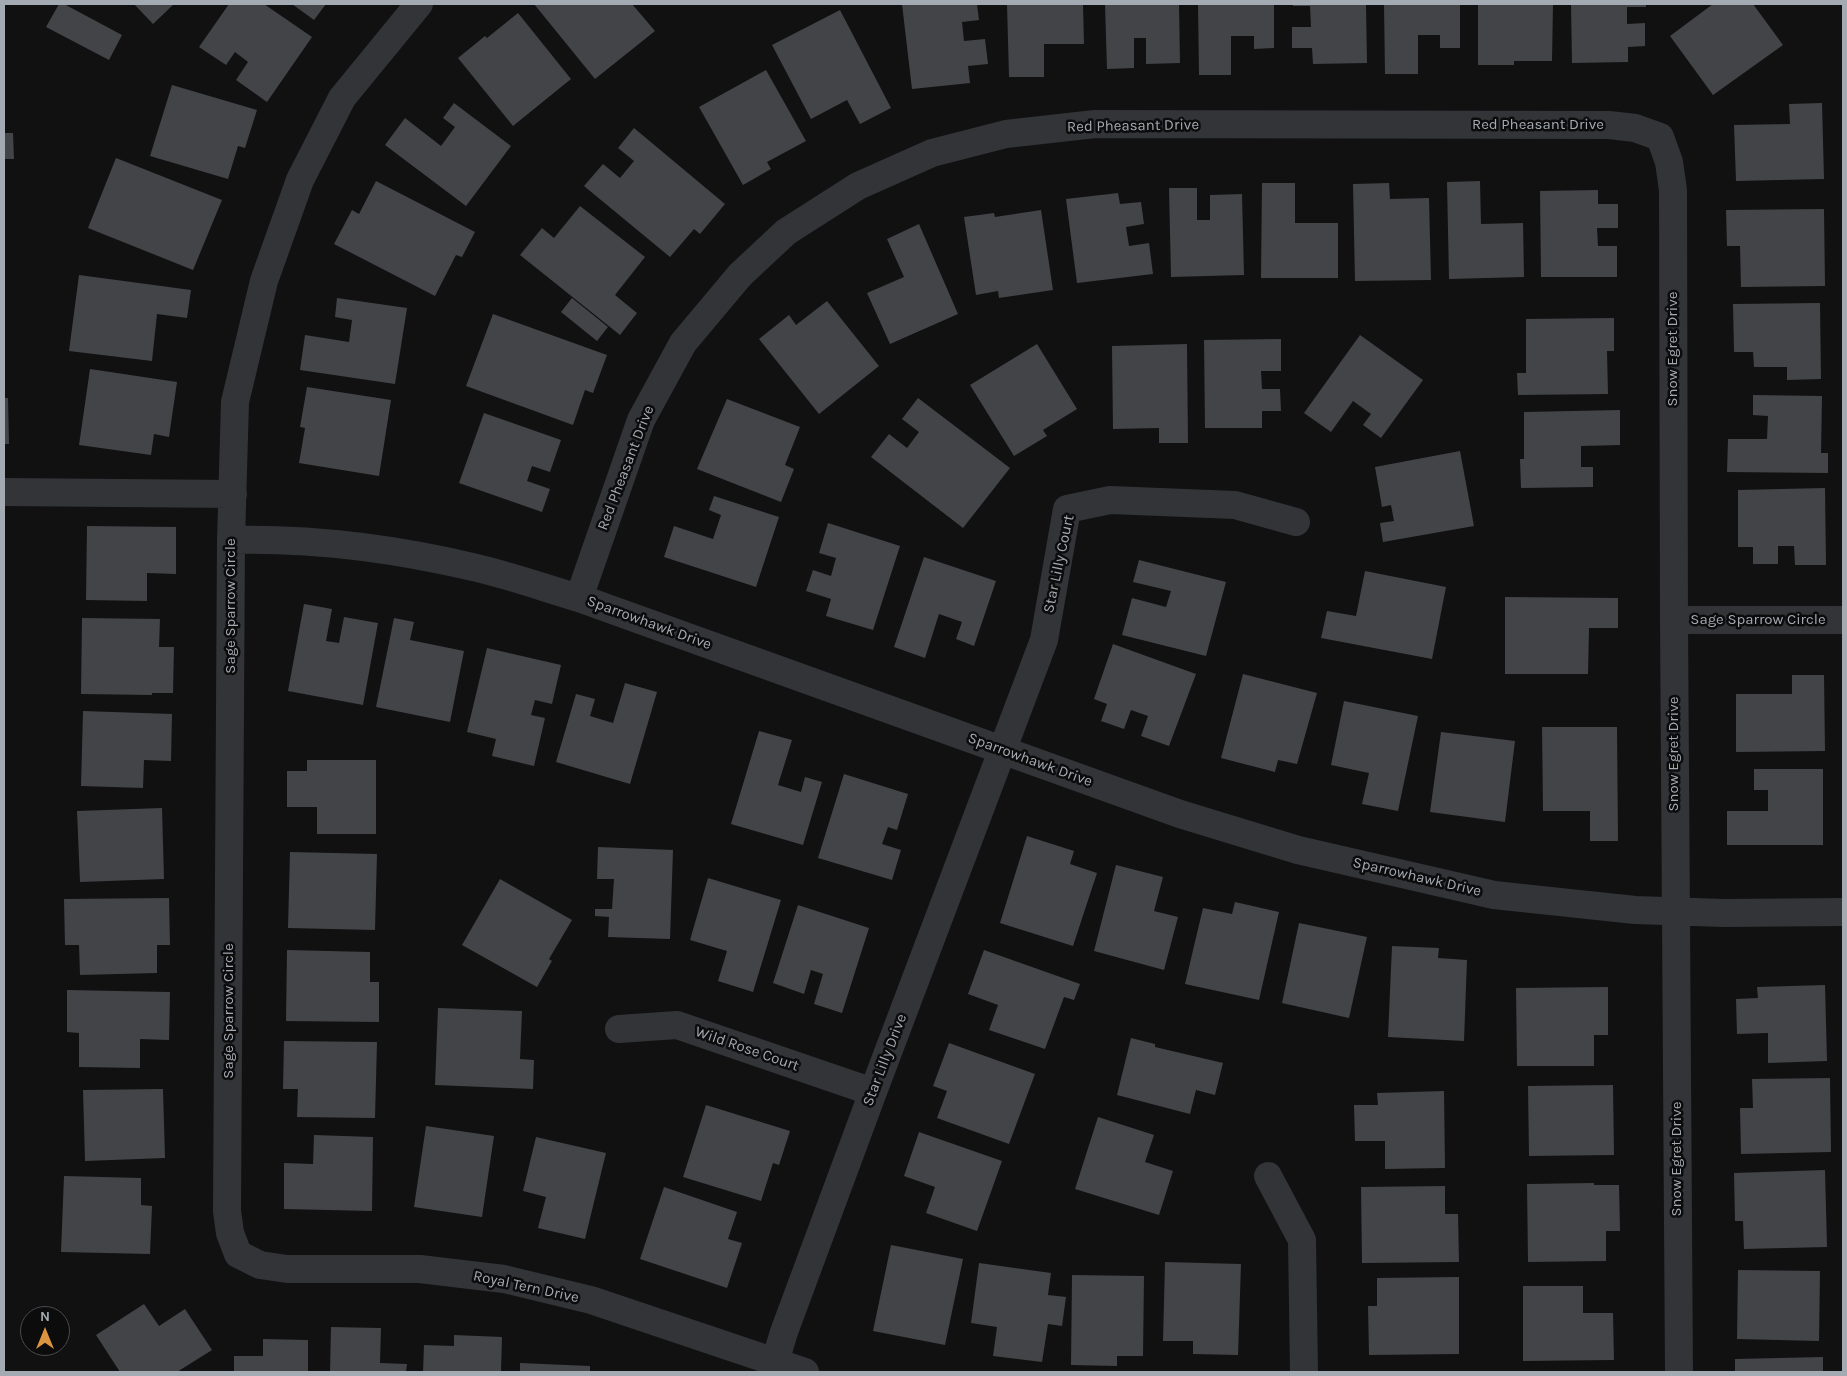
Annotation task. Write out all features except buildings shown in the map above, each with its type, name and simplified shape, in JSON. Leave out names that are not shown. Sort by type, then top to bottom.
[{"type":"street","name":"Sage Sparrow Circle","points":[[238,1254],[230,1233],[227,1211],[231,540],[235,402],[264,281],[300,180],[342,98],[419,4]]},
{"type":"street","name":"Red Pheasant Drive","points":[[579,598],[641,420],[683,343],[740,275],[786,232],[858,186],[932,153],[1006,134],[1095,124],[1609,125],[1634,128],[1660,137]]},
{"type":"street","name":"Snow Egret Drive","points":[[1660,137],[1669,162],[1673,190],[1679,1372]]},
{"type":"street","points":[[4,492],[233,494]]},
{"type":"street","name":"Star Lilly Court","points":[[1002,750],[1044,640],[1067,509],[1110,500],[1235,505],[1296,522]]},
{"type":"street","name":"Sparrowhawk Drive","points":[[231,540],[264,539],[380,548],[477,568],[579,598],[1180,814],[1326,856],[1494,895],[1634,910],[1843,912]]},
{"type":"street","name":"Sage Sparrow Circle","points":[[1674,620],[1843,620]]},
{"type":"street","name":"Star Lilly Drive","points":[[773,1367],[784,1332],[872,1092],[1002,750]]},
{"type":"street","name":"Wild Rose Court","points":[[619,1028],[677,1025],[872,1092]]},
{"type":"street","points":[[1268,1176],[1302,1240],[1304,1372]]},
{"type":"street","name":"Royal Tern Drive","points":[[238,1254],[260,1265],[287,1268],[420,1269],[504,1279],[592,1300],[773,1367],[805,1372]]}]
